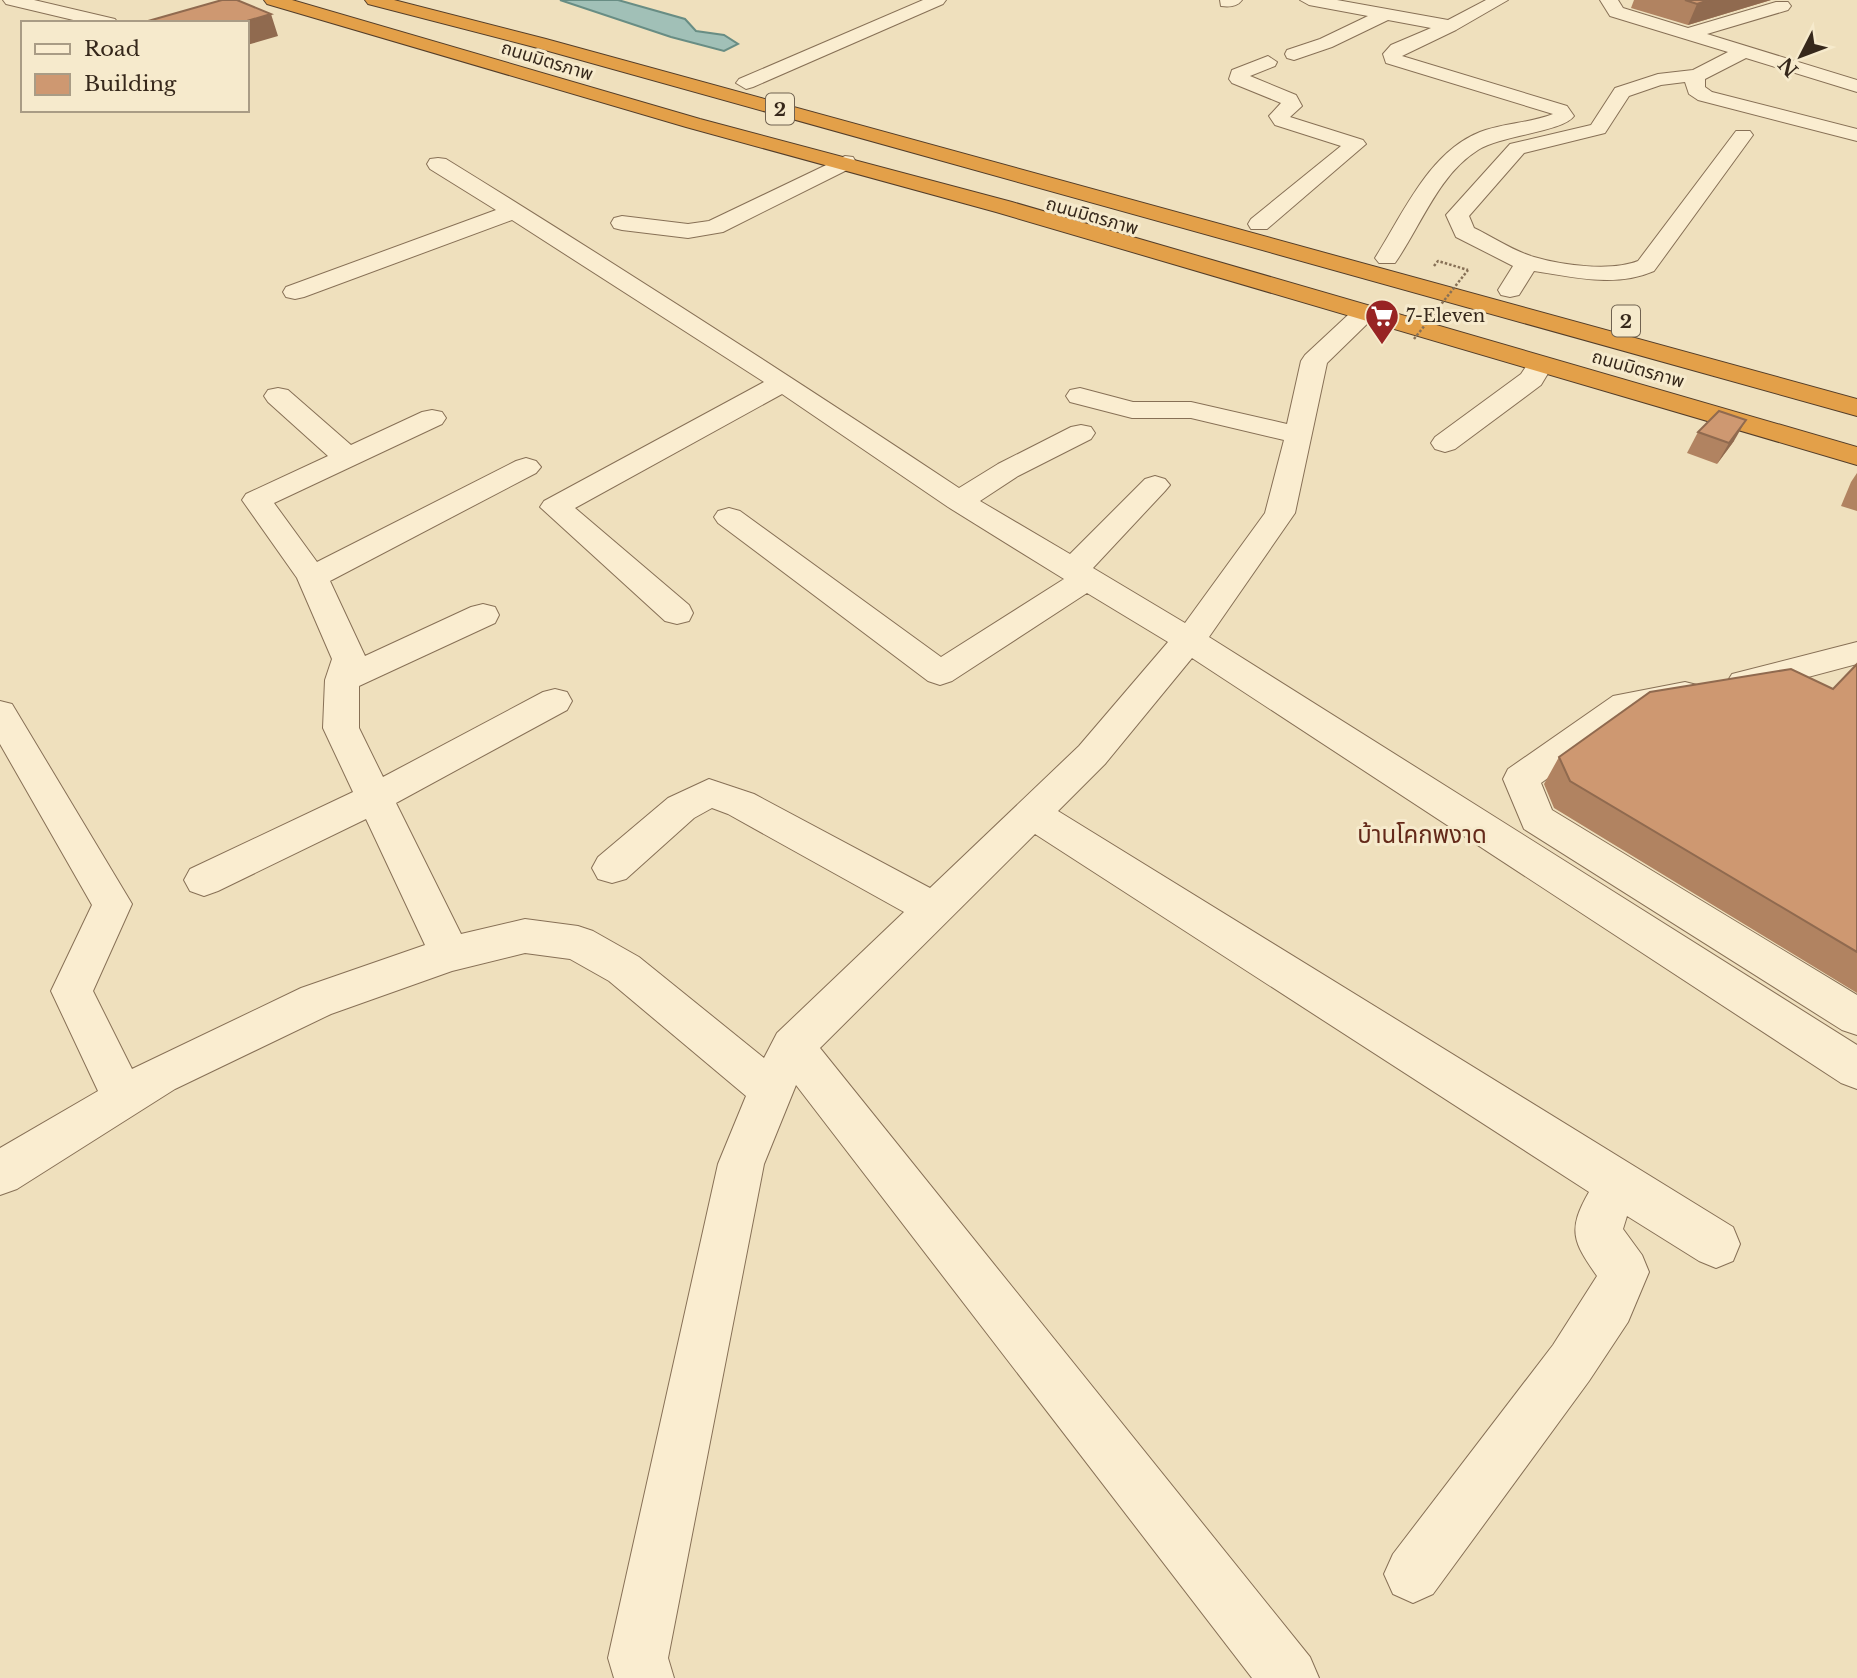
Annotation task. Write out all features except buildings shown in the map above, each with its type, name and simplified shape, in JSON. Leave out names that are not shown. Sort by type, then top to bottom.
[{"type":"highway","points":[[273,0],[372,27],[385,27],[556,69],[572,70]]},
{"type":"highway","name":"ถนนมิตรภาพ","points":[[327,0],[566,65],[572,70],[1857,431]]},
{"type":"highway","name":"ถนนมิตรภาพ","points":[[374,0],[540,43],[1857,408]]},
{"type":"highway","points":[[437,3],[532,37],[540,43]]},
{"type":"highway","name":"ถนนมิตรภาพ","points":[[437,3],[746,83],[1203,209],[1857,383]]},
{"type":"highway","name":"ถนนมิตรภาพ","points":[[372,27],[1857,456]]},
{"type":"highway","points":[[1054,185],[1203,209]]},
{"type":"highway","points":[[1032,199],[1162,254]]},
{"type":"street","points":[[12,0],[101,21]]},
{"type":"street","points":[[746,83],[937,0]]},
{"type":"street","points":[[1309,0],[1389,11],[1450,26]]},
{"type":"street","points":[[1609,0],[1616,12],[1857,86]]},
{"type":"street","points":[[1387,258],[1451,161],[1467,147],[1485,137],[1558,120],[1564,116],[1560,110],[1393,59],[1392,54],[1397,49],[1450,26],[1490,1]]},
{"type":"street","points":[[1689,34],[1782,6]]},
{"type":"street","points":[[1294,54],[1389,11]]},
{"type":"street","points":[[1744,135],[1646,266],[1635,272],[1604,273],[1527,263],[1464,232],[1457,215],[1517,148],[1598,130],[1622,92],[1658,80],[1698,75],[1745,51]]},
{"type":"street","points":[[1259,224],[1356,144],[1282,121],[1279,116],[1292,106],[1289,99],[1240,79],[1239,74],[1268,62]]},
{"type":"street","points":[[1698,75],[1694,80],[1696,90],[1705,96],[1857,135]]},
{"type":"street","points":[[622,223],[688,231],[715,227],[845,162]]},
{"type":"street","points":[[438,164],[783,383],[959,501],[1189,640],[1857,1069]]},
{"type":"street","points":[[295,292],[514,211]]},
{"type":"street","points":[[1510,290],[1527,263]]},
{"type":"street","points":[[643,1678],[638,1658],[741,1164],[782,1069],[933,911],[1091,755],[1189,640],[1280,513],[1314,361],[1357,320]]},
{"type":"street","points":[[1446,443],[1532,379],[1539,365]]},
{"type":"street","points":[[677,612],[555,507],[783,383]]},
{"type":"street","points":[[278,396],[348,458]]},
{"type":"street","points":[[1080,396],[1132,410],[1191,410],[1299,435]]},
{"type":"street","points":[[432,418],[257,500],[312,577],[349,659],[342,680],[341,728],[450,954]]},
{"type":"street","points":[[959,501],[1008,470],[1081,433]]},
{"type":"street","points":[[312,577],[526,467]]},
{"type":"street","points":[[729,517],[940,673],[1079,575],[1155,485]]},
{"type":"street","points":[[342,680],[482,615]]},
{"type":"street","points":[[1857,653],[1753,681],[1625,705],[1521,779],[1536,819],[1857,1017]]},
{"type":"street","points":[[204,880],[373,799],[555,701]]},
{"type":"street","points":[[0,713],[112,904],[72,991],[124,1099]]},
{"type":"street","points":[[612,868],[681,808],[709,793],[741,804],[906,893],[933,911]]},
{"type":"street","points":[[1032,814],[1716,1244]]},
{"type":"street","points":[[4,1160],[124,1099],[159,1075],[316,1001],[450,954],[525,936],[578,943],[782,1069],[1289,1678]]},
{"type":"street","points":[[1413,1574],[1572,1363],[1610,1304],[1624,1272],[1599,1237],[1598,1222],[1619,1185]]},
{"type":"path","points":[[1413,339],[1468,270],[1438,261]]},
{"type":"water","points":[[560,0],[618,0],[685,19],[696,31],[724,35],[738,44],[724,51],[671,37]]},
{"type":"place","name":"7-Eleven","points":[[1382,346]]},
{"type":"district","name":"บ้านโคกพงาด","points":[[1422,834]]}]
